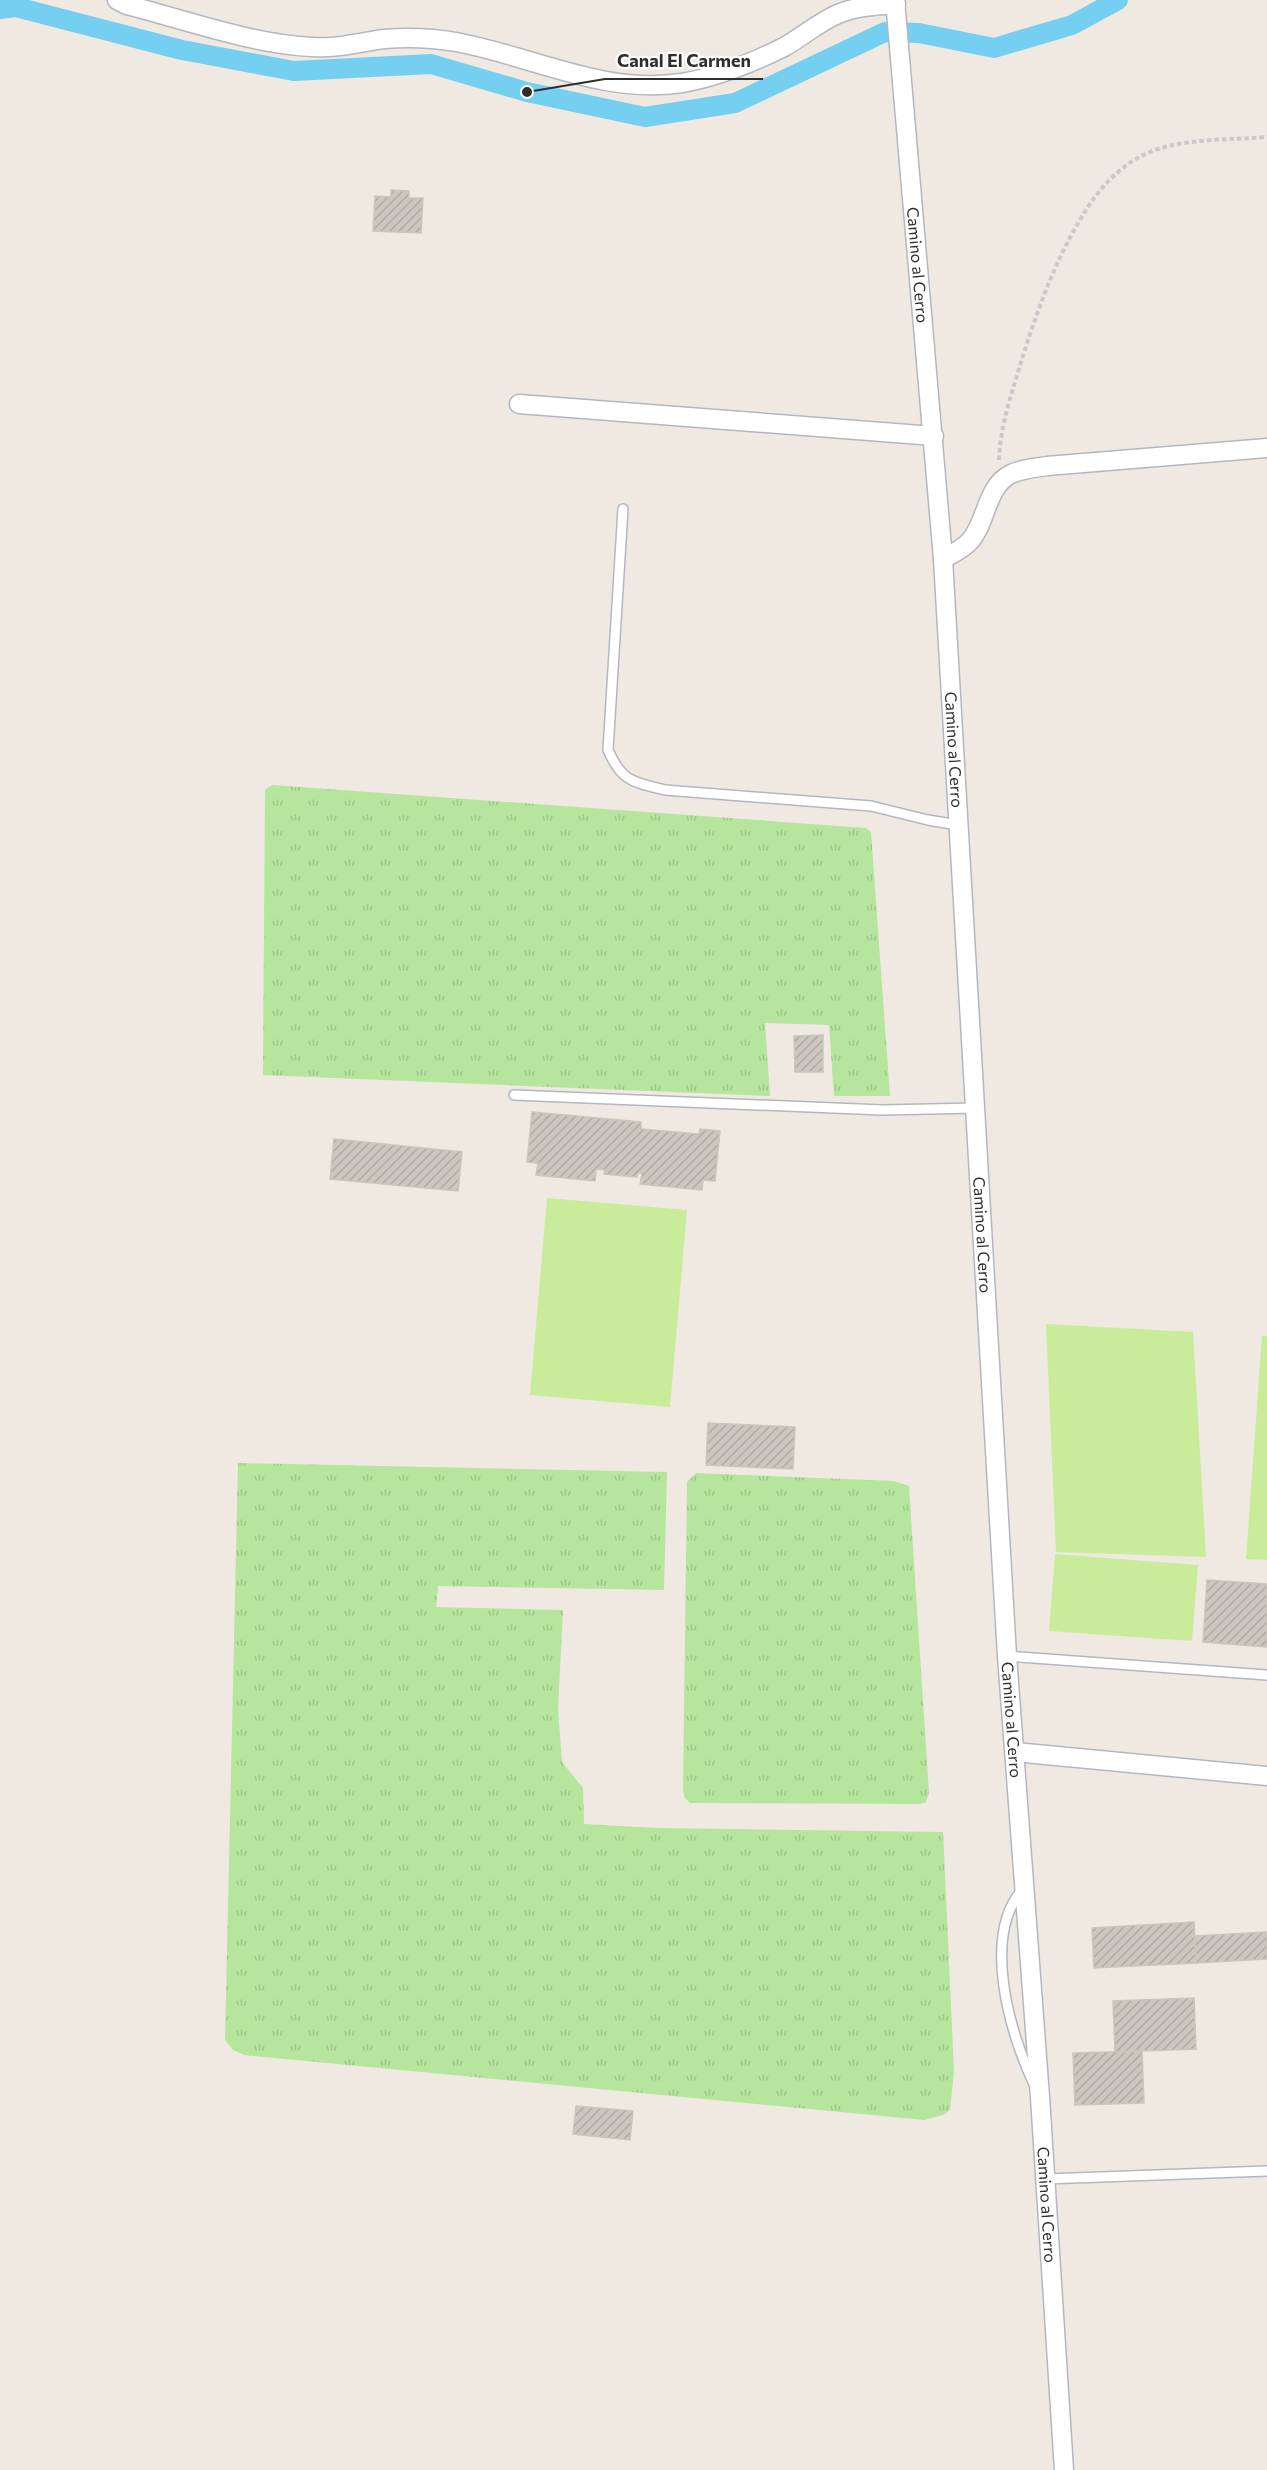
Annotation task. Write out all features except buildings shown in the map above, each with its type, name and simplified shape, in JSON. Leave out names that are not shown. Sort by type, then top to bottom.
[{"type":"street","points":[[117,0],[127,5],[270,43],[315,48],[353,45],[384,39],[433,39],[493,50],[595,80],[644,86],[682,83],[722,73],[783,47],[838,14],[855,8],[896,8]]},
{"type":"street","name":"Camino al Cerro","points":[[896,8],[943,560],[1007,1656],[1046,2179],[1064,2470]]},
{"type":"street","points":[[519,404],[934,436]]},
{"type":"street","points":[[943,560],[970,541],[983,521],[993,494],[1002,480],[1020,471],[1047,466],[1267,448]]},
{"type":"street","points":[[1015,1752],[1267,1776]]},
{"type":"lane","points":[[622,509],[608,750],[617,769],[635,783],[665,790],[871,806],[958,825]]},
{"type":"lane","points":[[514,1095],[882,1110],[976,1108]]},
{"type":"lane","points":[[1007,1656],[1267,1675]]},
{"type":"lane","points":[[1025,1887],[1010,1906],[1004,1924],[1004,1976],[1015,2034],[1040,2097]]},
{"type":"lane","points":[[1046,2179],[1267,2172]]},
{"type":"path","points":[[1002,480],[998,463],[1000,438],[1030,332],[1060,258],[1073,231],[1093,199],[1116,174],[1150,152],[1176,145],[1267,136]]},
{"type":"green space","points":[[272,785],[866,828],[871,832],[890,1096],[834,1096],[829,1025],[765,1023],[770,1096],[263,1075],[265,790]]},
{"type":"green space","points":[[547,1198],[687,1210],[670,1407],[530,1395]]},
{"type":"green space","points":[[1046,1324],[1193,1332],[1206,1557],[1056,1552]]},
{"type":"green space","points":[[1262,1336],[1267,1336],[1267,1560],[1246,1559]]},
{"type":"green space","points":[[238,1463],[667,1472],[664,1590],[438,1586],[436,1607],[563,1610],[558,1709],[562,1762],[583,1788],[584,1824],[658,1828],[943,1832],[954,2071],[950,2110],[943,2115],[924,2120],[244,2055],[233,2050],[225,2040]]},
{"type":"green space","points":[[696,1473],[894,1481],[909,1486],[929,1793],[926,1802],[920,1804],[690,1803],[685,1798],[683,1790],[687,1482]]},
{"type":"green space","points":[[1055,1554],[1198,1565],[1192,1641],[1049,1631]]},
{"type":"waterway","points":[[0,9],[16,7],[182,50],[294,71],[431,64],[527,92],[645,117],[735,103],[885,32],[919,33],[994,48],[1072,25],[1118,0]]},
{"type":"place","name":"Canal El Carmen","points":[[527,92]]}]
